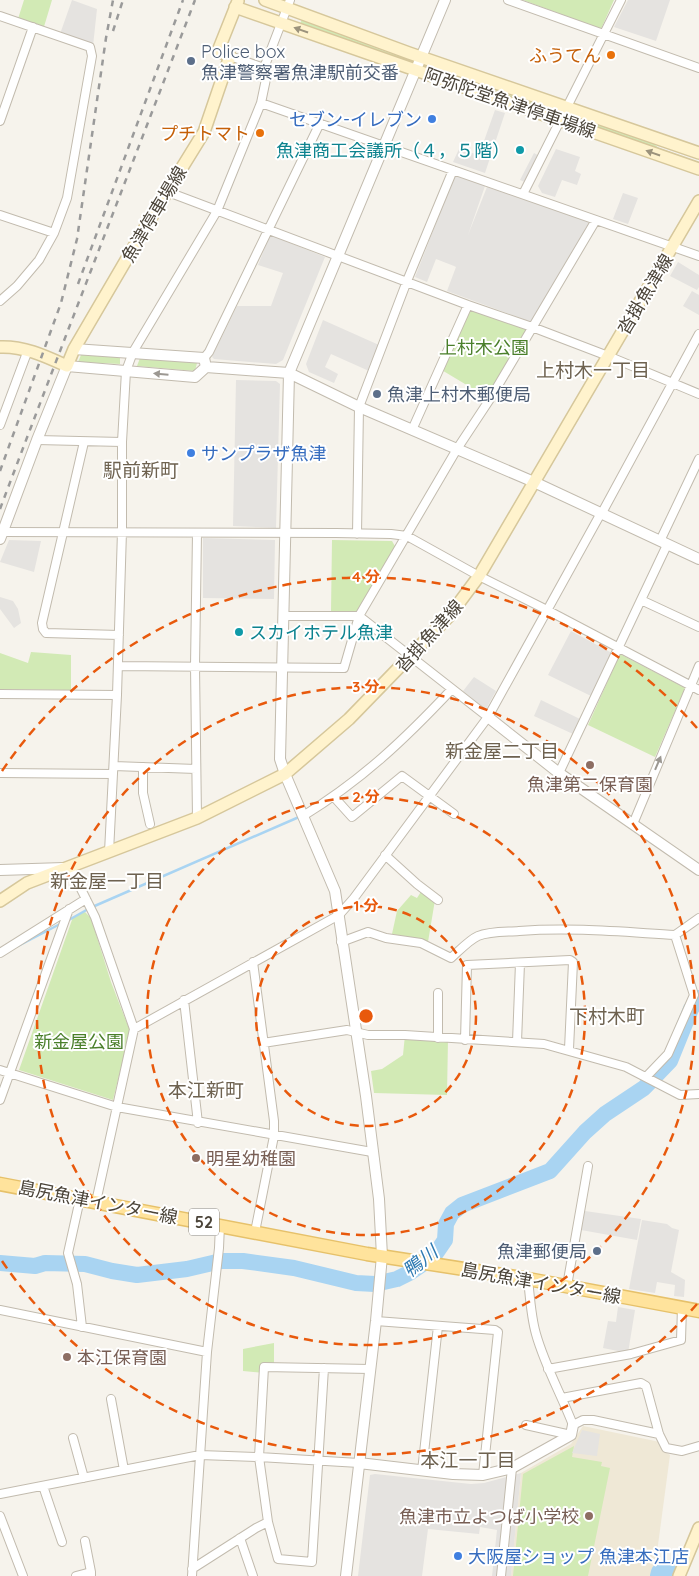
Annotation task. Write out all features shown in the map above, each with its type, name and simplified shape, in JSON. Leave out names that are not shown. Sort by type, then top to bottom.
[{"type":"main road","name":"阿弥陀堂魚津停車場線","points":[[265,0],[288,4],[422,57],[699,153]]},
{"type":"main road","name":"阿弥陀堂魚津停車場線","points":[[237,4],[281,23],[699,168]]},
{"type":"main road","points":[[230,56],[218,51],[237,4]]},
{"type":"main road","name":"魚津停車場線","points":[[67,366],[74,349],[204,132],[230,56]]},
{"type":"main road","name":"沓掛魚津線","points":[[0,901],[27,883],[197,818],[285,774],[349,719],[450,615],[479,576],[699,201]]},
{"type":"main road","points":[[0,347],[28,350],[67,366]]},
{"type":"main road","name":"島尻魚津インター線","points":[[0,1184],[409,1261],[528,1279],[699,1310]]},
{"type":"main road","points":[[680,1576],[694,1552],[699,1528]]},
{"type":"street","points":[[346,1576],[382,1256],[379,1199],[366,1096],[341,942],[335,891],[280,759],[289,373],[445,0]]},
{"type":"street","points":[[508,0],[699,68]]},
{"type":"street","points":[[523,194],[621,0]]},
{"type":"street","points":[[110,852],[118,666],[122,532],[122,442],[126,371],[133,352],[217,211],[261,103],[266,79],[264,68],[288,4]]},
{"type":"street","points":[[0,16],[90,47],[92,56],[67,198],[54,233],[39,260],[17,286],[0,301]]},
{"type":"street","points":[[0,120],[33,27]]},
{"type":"street","points":[[230,56],[264,68]]},
{"type":"street","points":[[261,103],[699,256]]},
{"type":"street","points":[[320,123],[205,362],[195,377],[67,366],[1,535],[122,532],[406,536],[699,690]]},
{"type":"street","points":[[357,534],[359,407],[407,281],[453,170]]},
{"type":"street","points":[[168,192],[468,305],[532,327],[699,394]]},
{"type":"street","points":[[0,215],[54,233]]},
{"type":"street","points":[[118,666],[344,668],[359,616],[457,449],[490,399],[596,220]]},
{"type":"street","points":[[412,430],[468,305]]},
{"type":"street","points":[[134,1029],[339,915],[354,898],[488,717],[699,334]]},
{"type":"street","points":[[74,349],[133,352],[289,373],[359,407],[534,482],[699,559]]},
{"type":"street","points":[[0,425],[28,350]]},
{"type":"street","points":[[0,400],[8,403]]},
{"type":"street","points":[[37,440],[122,442]]},
{"type":"street","points":[[84,442],[42,629],[46,633],[118,635]]},
{"type":"street","points":[[559,773],[641,600],[699,459]]},
{"type":"street","points":[[197,818],[195,666],[198,533]]},
{"type":"street","points":[[641,600],[699,627]]},
{"type":"street","points":[[283,616],[359,616],[559,773],[699,870]]},
{"type":"street","points":[[633,824],[699,666]]},
{"type":"street","points":[[303,816],[334,797],[380,761],[452,689]]},
{"type":"street","points":[[0,694],[117,695]]},
{"type":"street","points":[[0,773],[114,770],[143,767],[196,769]]},
{"type":"street","points":[[143,767],[143,793],[150,824]]},
{"type":"street","points":[[334,797],[352,817],[402,776],[454,814]]},
{"type":"street","points":[[386,855],[417,884],[438,900]]},
{"type":"street","points":[[0,870],[70,867],[94,917],[134,1029],[96,1202]]},
{"type":"street","points":[[0,953],[86,899]]},
{"type":"street","points":[[0,1100],[69,909]]},
{"type":"street","points":[[341,942],[368,932],[386,938],[422,943],[451,958],[478,936],[500,932],[590,929],[608,932],[675,935],[699,918]]},
{"type":"street","points":[[646,1078],[668,1054],[694,995],[675,935]]},
{"type":"street","points":[[465,1040],[468,965],[570,960],[573,962],[568,1050]]},
{"type":"street","points":[[253,962],[274,1121],[274,1136],[255,1232]]},
{"type":"street","points":[[517,1042],[520,963]]},
{"type":"street","points":[[438,993],[438,1038]]},
{"type":"street","points":[[184,1000],[198,1122]]},
{"type":"street","points":[[263,1043],[347,1030],[368,1035],[544,1044],[626,1067],[680,1095],[699,1094]]},
{"type":"street","points":[[0,1070],[117,1108],[372,1152]]},
{"type":"street","points":[[567,1286],[588,1166]]},
{"type":"street","points":[[80,1199],[68,1252],[77,1284],[82,1327]]},
{"type":"street","points":[[192,1572],[207,1352],[220,1225]]},
{"type":"street","points":[[528,1279],[535,1332],[548,1369],[562,1398],[572,1430]]},
{"type":"street","points":[[548,1369],[631,1354],[681,1340],[682,1307]]},
{"type":"street","points":[[0,1310],[207,1352]]},
{"type":"street","points":[[376,1321],[495,1330],[498,1332],[483,1475]]},
{"type":"street","points":[[422,1470],[438,1326]]},
{"type":"street","points":[[324,1368],[312,1562],[278,1559],[268,1522],[259,1456],[264,1368],[324,1368],[370,1369]]},
{"type":"street","points":[[562,1398],[641,1383],[646,1386],[666,1448],[682,1451],[699,1446]]},
{"type":"street","points":[[111,1399],[124,1470]]},
{"type":"street","points":[[0,1494],[200,1455],[319,1460],[453,1474],[483,1475],[512,1468],[572,1430],[583,1420],[593,1420],[660,1434]]},
{"type":"street","points":[[526,1426],[572,1430]]},
{"type":"street","points":[[73,1438],[84,1478]]},
{"type":"street","points":[[502,1576],[512,1468]]},
{"type":"street","points":[[42,1486],[62,1542]]},
{"type":"street","points":[[0,1516],[23,1576]]},
{"type":"street","points":[[192,1572],[240,1538],[268,1522]]},
{"type":"street","points":[[240,1538],[254,1576]]},
{"type":"street","points":[[76,1576],[91,1574],[85,1541]]},
{"type":"shaded area","points":[[72,0],[97,9],[93,46],[60,34]]},
{"type":"shaded area","points":[[628,0],[670,0],[656,41],[614,27]]},
{"type":"shaded area","points":[[495,110],[505,113],[485,173],[453,162],[459,149],[479,155]]},
{"type":"shaded area","points":[[556,149],[580,157],[575,171],[581,174],[577,185],[562,180],[555,197],[542,193],[538,186]]},
{"type":"shaded area","points":[[534,153],[541,157],[527,183],[520,180]]},
{"type":"shaded area","points":[[455,175],[485,186],[468,235],[487,187],[592,222],[531,322],[447,291],[456,267],[436,259],[427,282],[415,277]]},
{"type":"shaded area","points":[[623,193],[638,198],[628,224],[613,219]]},
{"type":"shaded area","points":[[270,235],[325,257],[283,360],[276,364],[214,359],[212,357],[237,306],[271,306],[283,273],[258,265]]},
{"type":"shaded area","points":[[678,262],[699,275],[699,287],[697,290],[670,276]]},
{"type":"shaded area","points":[[692,291],[699,295],[699,315],[683,306]]},
{"type":"shaded area","points":[[323,320],[379,345],[369,371],[331,354],[325,367],[338,374],[334,383],[309,372],[306,364]]},
{"type":"shaded area","points":[[236,380],[276,381],[280,384],[276,528],[233,526]]},
{"type":"shaded area","points":[[203,538],[275,540],[274,599],[203,598]]},
{"type":"shaded area","points":[[9,540],[41,541],[34,572],[0,562]]},
{"type":"shaded area","points":[[0,597],[13,601],[18,609],[21,623],[14,628],[0,609]]},
{"type":"shaded area","points":[[571,631],[612,653],[591,696],[548,675]]},
{"type":"shaded area","points":[[474,677],[496,691],[486,709],[463,691]]},
{"type":"shaded area","points":[[541,700],[580,719],[573,734],[534,716]]},
{"type":"shaded area","points":[[585,1211],[641,1219],[637,1240],[581,1230]]},
{"type":"shaded area","points":[[642,1220],[667,1224],[679,1230],[671,1272],[685,1280],[684,1297],[674,1296],[675,1285],[657,1282],[655,1293],[629,1289]]},
{"type":"shaded area","points":[[618,1307],[635,1310],[628,1353],[603,1348],[608,1321],[616,1322]]},
{"type":"shaded area","name":"魚津市立よつば小学校","points":[[583,1426],[660,1442],[662,1450],[670,1455],[656,1560],[652,1576],[511,1576],[521,1473],[571,1444]]},
{"type":"shaded area","points":[[582,1430],[600,1434],[597,1456],[572,1453]]},
{"type":"shaded area","points":[[521,1473],[511,1576],[492,1576],[497,1530],[480,1527],[479,1534],[428,1529],[422,1576],[358,1576],[370,1475],[471,1484],[484,1483]]},
{"type":"green space","points":[[24,0],[52,0],[43,30],[17,22]]},
{"type":"green space","points":[[523,0],[614,0],[601,29]]},
{"type":"green space","points":[[302,19],[404,58],[403,60],[300,24]]},
{"type":"green space","points":[[434,66],[550,108],[549,113],[433,69]]},
{"type":"green space","points":[[580,117],[651,142],[659,148],[699,162],[699,165],[578,122]]},
{"type":"green space","name":"上村木公園","points":[[468,305],[532,327],[490,399],[440,369]]},
{"type":"green space","points":[[81,355],[120,357],[120,364],[78,362]]},
{"type":"green space","points":[[140,358],[197,363],[195,371],[137,366]]},
{"type":"green space","points":[[332,540],[392,541],[396,548],[357,611],[331,611]]},
{"type":"green space","points":[[31,652],[71,655],[71,690],[0,689],[0,653],[28,663]]},
{"type":"green space","points":[[620,654],[685,688],[655,757],[588,725]]},
{"type":"green space","points":[[424,887],[436,894],[428,942],[392,934],[397,911],[411,895],[417,898]]},
{"type":"green space","name":"新金屋公園","points":[[85,912],[91,918],[111,982],[130,1031],[113,1100],[19,1070],[73,917]]},
{"type":"green space","points":[[405,1035],[448,1039],[447,1095],[374,1093],[371,1071],[382,1069],[403,1055]]},
{"type":"green space","points":[[274,1343],[274,1368],[264,1368],[264,1373],[243,1371],[243,1349]]},
{"type":"green space","points":[[574,1446],[572,1457],[602,1462],[601,1466],[610,1468],[588,1576],[513,1576],[523,1474]]},
{"type":"waterway","points":[[67,921],[90,908],[299,817]]},
{"type":"waterway","points":[[18,946],[62,923]]},
{"type":"waterway","name":"鴨川","points":[[0,1263],[35,1266],[45,1263],[85,1264],[137,1275],[187,1269],[221,1261],[243,1261],[294,1268],[356,1283],[375,1284],[397,1279],[434,1256],[445,1240],[446,1224],[452,1213],[462,1205],[550,1171],[585,1132],[605,1114],[644,1088],[670,1061],[691,1009],[699,998]]},
{"type":"waterway","points":[[658,1576],[659,1572],[670,1572]]},
{"type":"railway","points":[[0,471],[61,303],[77,239],[113,0]]},
{"type":"railway","points":[[113,31],[123,0]]},
{"type":"railway","points":[[78,284],[183,0]]},
{"type":"railway","points":[[0,509],[195,0]]},
{"type":"place","name":"ふうてん","points":[[611,55]]},
{"type":"place","name":"Police box 魚津警察署魚津駅前交番","points":[[191,61]]},
{"type":"place","name":"セブン-イレブン","points":[[432,119]]},
{"type":"place","name":"プチトマト","points":[[260,133]]},
{"type":"place","name":"魚津商工会議所（４，５階）","points":[[520,150]]},
{"type":"place","name":"魚津上村木郵便局","points":[[377,394]]},
{"type":"place","name":"サンプラザ魚津","points":[[191,453]]},
{"type":"place","name":"スカイホテル魚津","points":[[239,632]]},
{"type":"place","name":"魚津第二保育園","points":[[590,765]]},
{"type":"place","name":"明星幼稚園","points":[[196,1158]]},
{"type":"place","name":"魚津郵便局","points":[[597,1251]]},
{"type":"place","name":"本江保育園","points":[[67,1357]]},
{"type":"place","name":"魚津市立よつば小学校","points":[[589,1516]]},
{"type":"place","name":"大阪屋ショップ 魚津本江店","points":[[458,1556]]},
{"type":"district","name":"上村木一丁目","points":[[593,370]]},
{"type":"district","name":"駅前新町","points":[[141,470]]},
{"type":"district","name":"新金屋二丁目","points":[[502,751]]},
{"type":"district","name":"新金屋一丁目","points":[[107,881]]},
{"type":"district","name":"下村木町","points":[[607,1016]]},
{"type":"district","name":"本江新町","points":[[206,1090]]},
{"type":"district","name":"本江一丁目","points":[[468,1460]]}]
